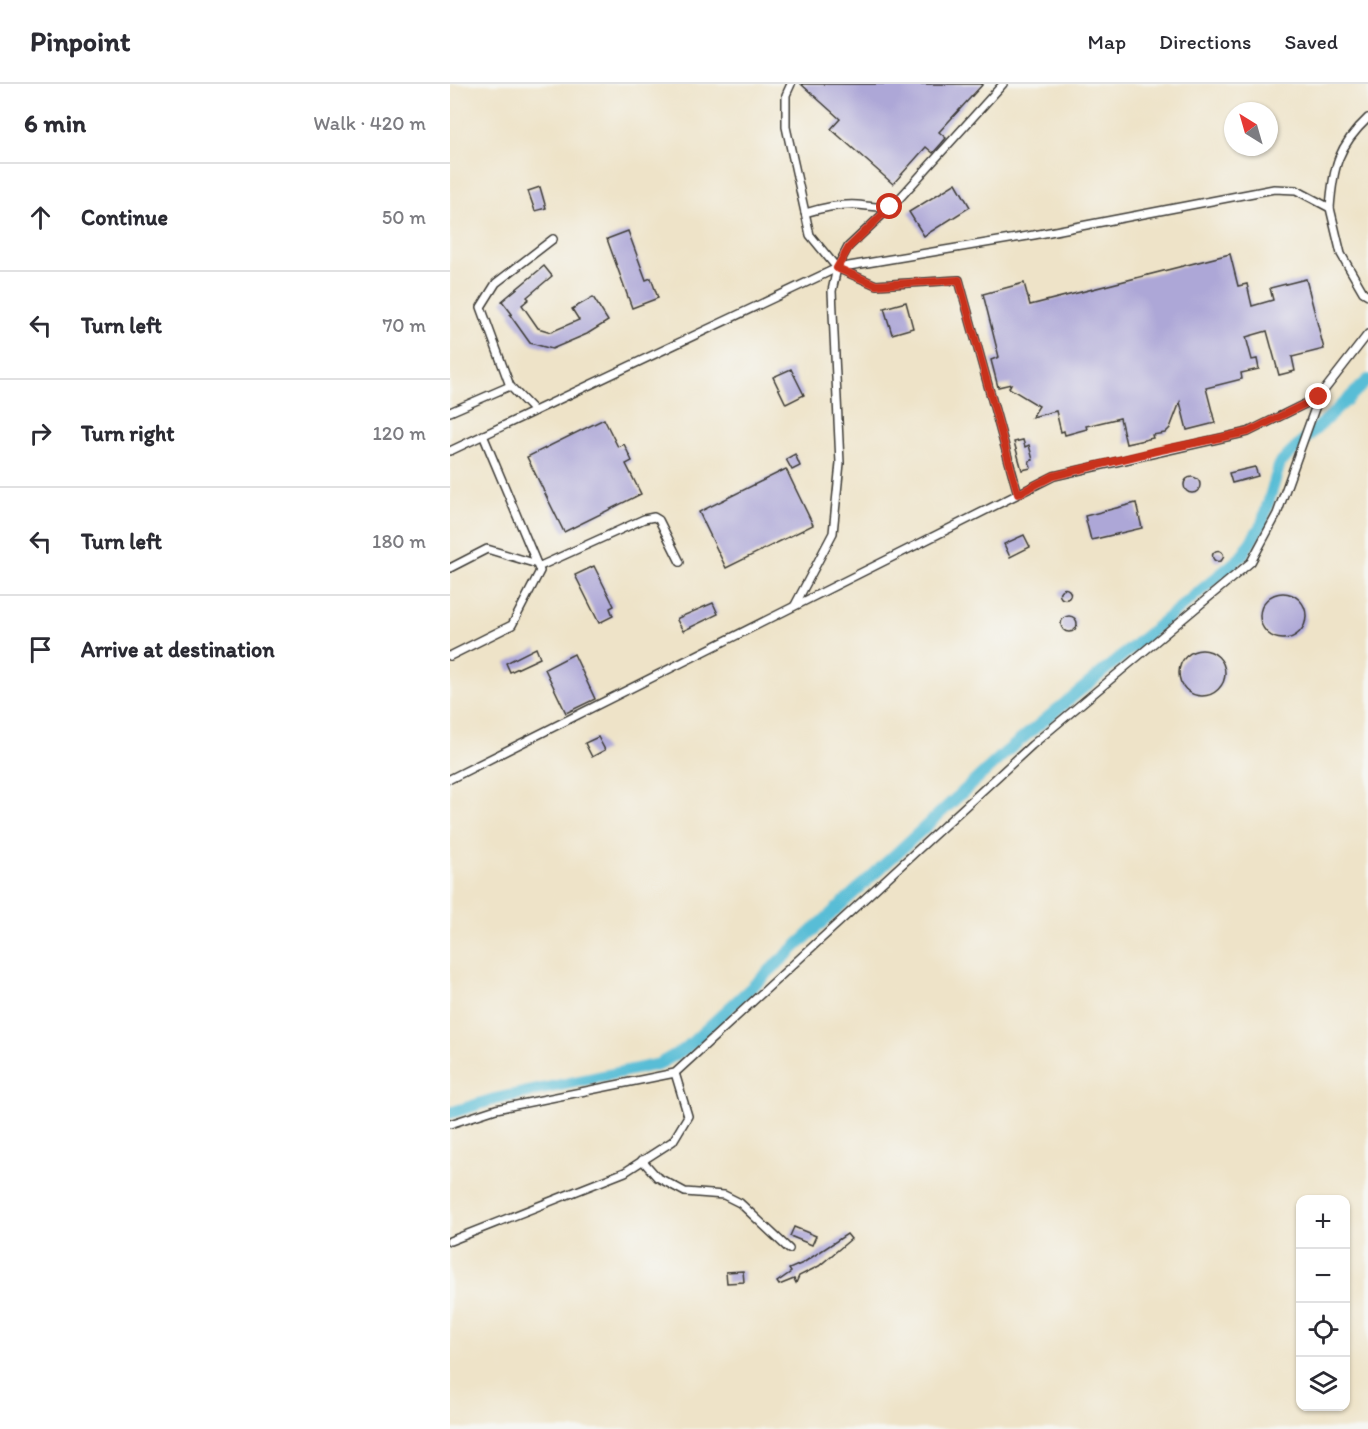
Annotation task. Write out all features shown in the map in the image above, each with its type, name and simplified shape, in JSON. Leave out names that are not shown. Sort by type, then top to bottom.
[{"type":"lane","points":[[791,84],[786,95],[786,127],[810,235],[837,268],[876,285],[959,280],[1018,494]]},
{"type":"lane","points":[[795,605],[833,533],[840,463],[832,291],[837,268],[849,247],[890,207],[1003,84]]},
{"type":"lane","points":[[1368,118],[1349,137],[1340,153],[1333,172],[1330,208],[1341,254],[1363,292],[1368,295]]},
{"type":"lane","points":[[450,450],[837,268],[1034,235],[1274,189],[1296,190],[1330,208]]},
{"type":"lane","points":[[805,213],[825,207],[856,205],[871,208],[890,207]]},
{"type":"lane","points":[[534,411],[510,386],[481,307],[496,283],[553,239]]},
{"type":"lane","points":[[450,1124],[496,1109],[675,1073],[1032,745],[1251,562],[1277,514],[1319,397],[1368,334]]},
{"type":"lane","points":[[450,411],[510,386]]},
{"type":"lane","points":[[450,779],[1053,476],[1248,432],[1319,397]]},
{"type":"lane","points":[[450,656],[512,625],[540,571],[483,435]]},
{"type":"lane","points":[[450,568],[488,549],[538,565],[644,519],[654,517],[658,520],[680,562]]},
{"type":"lane","points":[[450,1241],[625,1172],[673,1141],[688,1116],[675,1073]]},
{"type":"lane","points":[[642,1160],[657,1177],[685,1192],[724,1195],[740,1203],[789,1249]]},
{"type":"building","points":[[801,84],[983,84],[939,132],[946,138],[933,153],[926,147],[893,184],[831,129],[840,119]]},
{"type":"building","points":[[956,183],[970,207],[924,236],[909,212]]},
{"type":"building","points":[[540,187],[546,208],[535,211],[528,191]]},
{"type":"building","points":[[628,231],[646,280],[651,278],[658,298],[632,308],[607,239]]},
{"type":"building","points":[[1230,254],[1238,286],[1247,284],[1252,306],[1273,300],[1270,288],[1306,279],[1324,349],[1292,357],[1295,371],[1279,375],[1267,331],[1246,337],[1252,360],[1257,359],[1259,369],[1241,373],[1242,379],[1206,388],[1215,423],[1187,430],[1180,402],[1170,428],[1165,433],[1152,435],[1153,438],[1126,444],[1120,418],[1086,426],[1087,429],[1065,435],[1064,431],[1061,432],[1056,411],[1032,417],[1039,406],[1009,388],[1011,384],[998,387],[991,360],[999,357],[983,294],[1024,283],[1030,305]]},
{"type":"building","points":[[544,266],[552,276],[527,297],[529,299],[522,305],[538,328],[551,332],[579,320],[572,309],[593,297],[608,321],[587,334],[552,349],[530,343],[502,301]]},
{"type":"building","points":[[906,302],[913,328],[892,334],[884,308]]},
{"type":"building","points":[[791,369],[804,395],[786,404],[773,377]]},
{"type":"building","points":[[604,419],[618,447],[624,444],[632,461],[626,464],[641,494],[564,532],[527,457]]},
{"type":"building","points":[[1023,440],[1025,447],[1029,445],[1033,460],[1029,461],[1031,468],[1022,470],[1014,442]]},
{"type":"building","points":[[795,454],[800,466],[792,470],[786,459]]},
{"type":"building","points":[[1255,467],[1258,476],[1232,483],[1229,473]]},
{"type":"building","points":[[786,469],[813,525],[726,568],[699,512]]},
{"type":"building","points":[[1192,477],[1200,485],[1192,493],[1184,485]]},
{"type":"building","points":[[1136,503],[1142,528],[1091,540],[1085,516]]},
{"type":"building","points":[[1024,535],[1030,547],[1010,557],[1004,544]]},
{"type":"building","points":[[1218,550],[1224,556],[1218,562],[1212,556]]},
{"type":"building","points":[[594,566],[614,606],[610,608],[613,616],[599,623],[575,575]]},
{"type":"building","points":[[1065,588],[1071,594],[1065,600],[1059,594]]},
{"type":"building","points":[[1283,593],[1299,600],[1306,616],[1299,632],[1283,639],[1267,632],[1260,616],[1267,600]]},
{"type":"building","points":[[713,603],[718,614],[683,631],[678,618]]},
{"type":"building","points":[[1069,616],[1077,624],[1069,632],[1061,624]]},
{"type":"building","points":[[536,648],[540,658],[510,672],[506,663]]},
{"type":"building","points":[[1202,650],[1218,657],[1225,673],[1218,689],[1202,696],[1186,689],[1179,673],[1186,657]]},
{"type":"building","points":[[574,654],[595,699],[566,713],[545,669]]},
{"type":"building","points":[[598,737],[605,750],[592,757],[585,743]]},
{"type":"building","points":[[794,1227],[816,1236],[812,1245],[790,1236]]},
{"type":"building","points":[[847,1234],[851,1239],[819,1266],[799,1276],[796,1283],[794,1279],[779,1285],[777,1282],[791,1272],[789,1269],[803,1263]]},
{"type":"building","points":[[743,1271],[744,1282],[727,1283],[726,1272]]},
{"type":"waterway","points":[[450,1113],[495,1099],[659,1064],[685,1049],[1006,752],[1241,557],[1262,524],[1280,463],[1368,380]]},
{"type":"route","points":[[890,207],[849,247],[837,268],[876,285],[959,280],[1018,494],[1053,476],[1248,432],[1319,397]]}]
